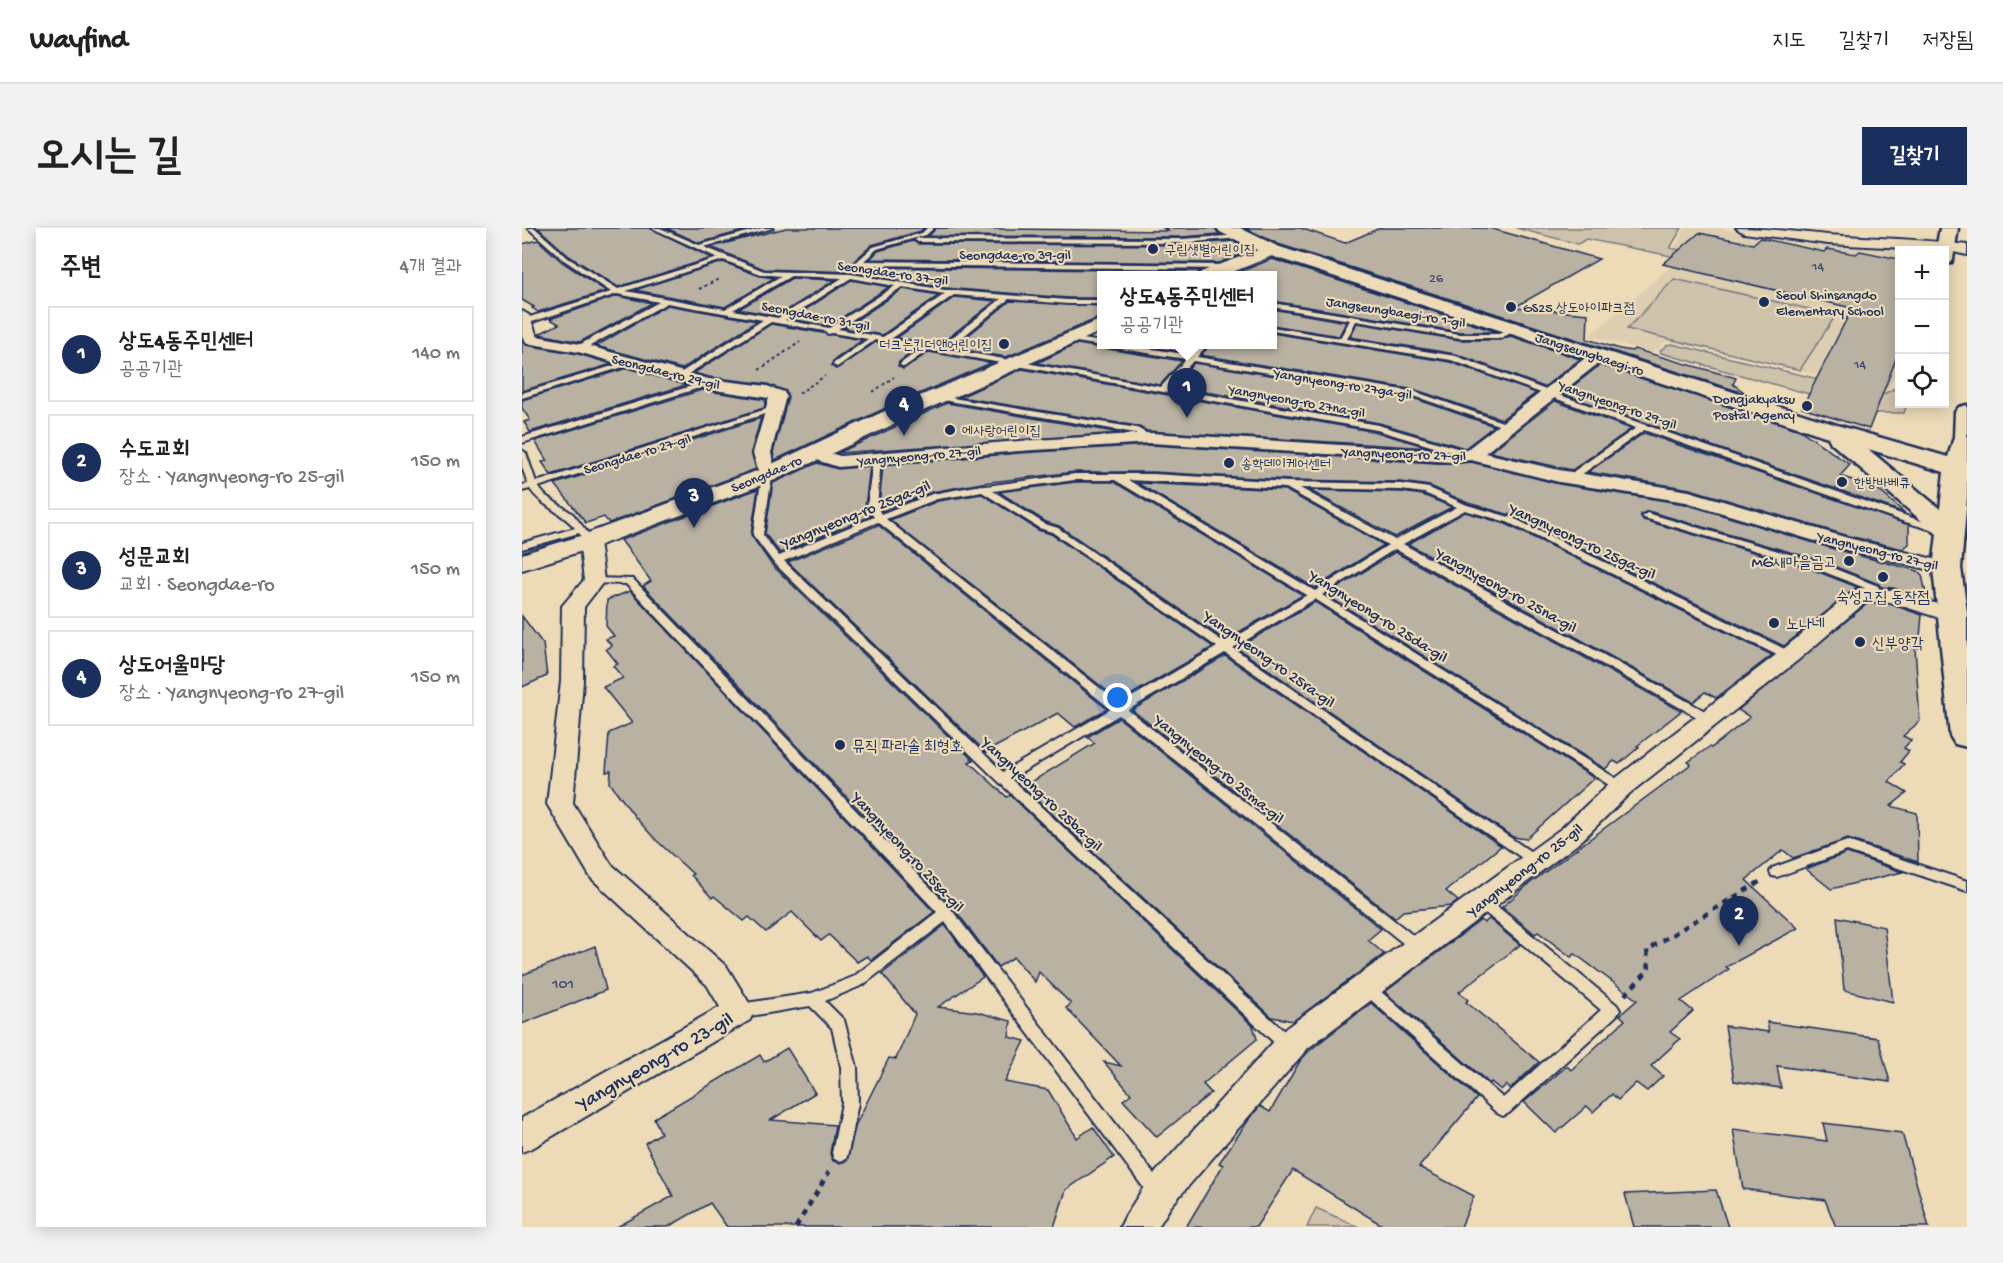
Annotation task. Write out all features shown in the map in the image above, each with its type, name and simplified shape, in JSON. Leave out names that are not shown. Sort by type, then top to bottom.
[{"type":"main road","points":[[1948,246],[1949,228]]},
{"type":"main road","name":"Jangseungbaegi-ro","points":[[1233,232],[1270,250],[1832,431],[1962,469]]},
{"type":"main road","points":[[1962,409],[1966,437],[1949,531],[1947,568],[1960,617],[1967,736]]},
{"type":"main road","points":[[1832,431],[1949,531]]},
{"type":"street","points":[[1744,228],[1773,234],[1850,243],[1895,253]]},
{"type":"street","points":[[1218,271],[1270,250]]},
{"type":"street","points":[[1949,263],[1967,250]]},
{"type":"street","name":"Seongdae-ro 29-gil","points":[[524,318],[527,344],[580,348],[629,364],[708,384],[767,391],[776,403]]},
{"type":"street","name":"Seongdae-ro","points":[[522,562],[585,535],[767,475],[1010,363],[1097,326]]},
{"type":"street","points":[[1471,455],[1599,355]]},
{"type":"street","points":[[767,475],[762,453],[776,403]]},
{"type":"street","name":"Yangnyeong-ro 27-gil","points":[[813,453],[838,462],[1020,446],[1151,438],[1451,457],[1471,455],[1574,478],[1689,497],[1842,543],[1947,568]]},
{"type":"street","points":[[585,535],[594,581],[573,606],[572,681],[560,804],[601,871],[717,976],[739,1011]]},
{"type":"street","name":"Yangnyeong-ro 25-gil","points":[[1138,1227],[1159,1194],[1297,1038],[1571,836],[1621,787],[1789,656],[1862,594],[1892,596],[1960,617]]},
{"type":"street","name":"Yangnyeong-ro 23-gil","points":[[522,1136],[739,1011]]},
{"type":"lane","name":"Seongdae-ro 31-gil","points":[[531,228],[566,259],[617,292],[828,332],[1010,363]]},
{"type":"lane","name":"Seongdae-ro 37-gil","points":[[655,228],[742,266],[764,273],[848,275],[952,292],[1097,302]]},
{"type":"lane","points":[[697,247],[770,228]]},
{"type":"lane","points":[[680,377],[848,275],[875,248],[908,240],[928,232],[931,228]]},
{"type":"lane","points":[[908,240],[1182,241],[1233,232]]},
{"type":"lane","points":[[524,318],[617,292],[724,258]]},
{"type":"lane","name":"Seongdae-ro 39-gil","points":[[858,263],[1226,267]]},
{"type":"lane","points":[[725,312],[790,273]]},
{"type":"lane","points":[[828,332],[902,284]]},
{"type":"lane","points":[[883,341],[952,292]]},
{"type":"lane","points":[[940,351],[1008,297]]},
{"type":"lane","name":"Seongdae-ro 29-gil","points":[[580,348],[668,302]]},
{"type":"lane","name":"Jangseungbaegi-ro 1-gil","points":[[1277,306],[1460,336],[1501,336],[1514,328]]},
{"type":"lane","points":[[1342,340],[1354,319]]},
{"type":"lane","name":"Yangnyeong-ro 29-gil","points":[[1277,330],[1453,358],[1548,394],[1905,519],[1949,531]]},
{"type":"lane","points":[[837,365],[872,339]]},
{"type":"lane","name":"Yangnyeong-ro 27ga-gil","points":[[1070,339],[1097,343]]},
{"type":"lane","points":[[904,365],[925,349]]},
{"type":"lane","name":"Yangnyeong-ro 27ga-gil","points":[[1134,349],[1416,394],[1507,425]]},
{"type":"lane","points":[[1163,390],[1200,349]]},
{"type":"lane","name":"Yangnyeong-ro 27na-gil","points":[[1010,363],[1378,428],[1471,455]]},
{"type":"lane","points":[[522,396],[629,364]]},
{"type":"lane","points":[[522,440],[708,384]]},
{"type":"lane","points":[[937,397],[1137,431],[1151,438]]},
{"type":"lane","name":"Seongdae-ro 27-gil","points":[[522,488],[776,403]]},
{"type":"lane","points":[[1574,478],[1577,472],[1643,427]]},
{"type":"lane","points":[[522,453],[533,486],[542,500],[559,507],[585,535]]},
{"type":"lane","points":[[877,459],[872,507],[879,518]]},
{"type":"lane","name":"Yangnyeong-ro 25ga-gil","points":[[767,475],[758,535],[777,560],[935,496],[1075,477],[1116,476],[1289,485],[1401,486],[1426,490],[1464,507],[1510,520],[1789,656]]},
{"type":"lane","name":"Yangnyeong-ro 25da-gil","points":[[1116,476],[1315,595],[1621,787]]},
{"type":"lane","name":"Yangnyeong-ro 25na-gil","points":[[1289,485],[1710,719]]},
{"type":"lane","name":"Yangnyeong-ro 25ra-gil","points":[[982,488],[1042,526],[1055,530],[1534,862]]},
{"type":"lane","points":[[1002,778],[1315,595],[1396,544],[1464,507]]},
{"type":"lane","points":[[1647,516],[1816,565],[1874,588],[1877,595]]},
{"type":"lane","name":"Yangnyeong-ro 25ma-gil","points":[[879,518],[1419,948]]},
{"type":"lane","points":[[522,546],[585,535]]},
{"type":"lane","name":"Yangnyeong-ro 25ba-gil","points":[[777,560],[1002,778],[1289,1046]]},
{"type":"lane","name":"Yangnyeong-ro 25sa-gil","points":[[594,581],[629,581],[946,912],[1159,1194]]},
{"type":"lane","points":[[1777,872],[1847,846],[1967,886]]},
{"type":"lane","points":[[1366,987],[1503,1108],[1612,1010],[1482,902]]},
{"type":"lane","name":"Yangnyeong-ro 23-gil","points":[[739,1011],[813,999],[858,981],[946,912]]},
{"type":"lane","points":[[813,999],[839,1025],[849,1067],[850,1103],[840,1153]]},
{"type":"path","points":[[668,302],[742,266]]},
{"type":"path","points":[[733,387],[819,330]]},
{"type":"path","points":[[776,403],[796,395],[837,365]]},
{"type":"path","points":[[873,392],[900,372],[904,365]]},
{"type":"path","points":[[1612,1010],[1649,969],[1647,950],[1777,872]]},
{"type":"path","points":[[796,1227],[840,1153]]},
{"type":"shaded area","points":[[1516,228],[1682,228],[1670,248],[1685,251],[1676,257],[1586,239],[1578,244]]},
{"type":"shaded area","name":"Seoul Shinsangdo Elementary School","points":[[1685,228],[1719,228],[1797,244],[1895,249],[1895,373],[1887,390],[1668,341],[1652,352],[1589,336],[1688,252],[1675,247]]},
{"type":"shaded area","points":[[1674,279],[1836,315],[1800,370],[1627,329]]},
{"type":"shaded area","points":[[1672,344],[1877,393],[1884,394],[1895,388],[1895,408],[1906,408],[1904,413],[1878,413],[1661,353],[1660,351]]},
{"type":"shaded area","points":[[1316,1208],[1359,1227],[1307,1227]]},
{"type":"building","points":[[538,228],[650,228],[712,258],[618,287],[569,256]]},
{"type":"building","points":[[666,228],[753,228],[699,243]]},
{"type":"building","points":[[786,228],[924,228],[921,231],[872,245],[854,261],[854,265],[858,267],[1199,271],[1097,271],[1097,298],[1068,298],[945,288],[851,272],[764,269],[711,247]]},
{"type":"building","points":[[936,228],[1168,231],[1163,228],[1215,228],[1219,234],[1182,237],[929,236]]},
{"type":"building","points":[[1245,228],[1300,228],[1345,243],[1380,228],[1489,228],[1599,259],[1515,307],[1588,314],[1587,339],[1620,349],[1632,351],[1634,349],[1736,378],[1733,384],[1747,394],[1278,244]]},
{"type":"building","points":[[1699,233],[1753,244],[1760,238],[1824,252],[1827,249],[1856,254],[1860,251],[1895,258],[1895,361],[1869,429],[1802,408],[1852,308],[1663,264]]},
{"type":"building","points":[[538,240],[562,262],[606,291],[538,312],[532,308],[534,307],[522,300],[522,244]]},
{"type":"building","points":[[913,241],[918,244],[1182,245],[1233,241],[1252,250],[1219,263],[870,259],[878,251]]},
{"type":"building","points":[[1272,259],[1497,332],[1460,332],[1277,302],[1277,271],[1242,271]]},
{"type":"building","points":[[723,262],[760,276],[774,278],[725,307],[635,290]]},
{"type":"building","points":[[792,278],[835,280],[778,316],[739,309]]},
{"type":"building","points":[[851,280],[889,287],[829,326],[791,319]]},
{"type":"building","points":[[903,289],[939,295],[882,335],[844,328]]},
{"type":"building","points":[[617,296],[652,303],[580,342],[539,334],[559,324],[550,319]]},
{"type":"building","points":[[955,297],[995,301],[939,345],[897,338]]},
{"type":"building","points":[[1010,301],[1097,306],[1097,319],[1006,357],[953,348]]},
{"type":"building","points":[[667,305],[757,321],[682,369],[596,346]]},
{"type":"building","points":[[1277,310],[1346,322],[1339,336],[1277,326]]},
{"type":"building","points":[[1357,323],[1460,340],[1501,340],[1510,336],[1580,359],[1544,387],[1456,354],[1350,337]]},
{"type":"building","points":[[771,324],[862,340],[833,361],[831,366],[836,369],[876,342],[915,350],[899,362],[898,366],[903,369],[929,352],[991,363],[888,407],[775,460],[773,453],[788,397],[786,391],[767,384],[694,373]]},
{"type":"building","points":[[1277,334],[1450,362],[1536,393],[1502,419],[1416,390],[1201,355],[1206,349],[1277,349]]},
{"type":"building","points":[[522,341],[526,345],[578,354],[612,364],[522,391]]},
{"type":"building","points":[[1077,344],[1182,361],[1160,385],[1037,363]]},
{"type":"building","points":[[1164,349],[1192,349],[1189,353]]},
{"type":"building","points":[[1194,363],[1413,398],[1494,426],[1465,448],[1379,423],[1173,386]]},
{"type":"building","points":[[1600,365],[1800,430],[1850,465],[1840,476],[1876,488],[1905,513],[1563,394]]},
{"type":"building","points":[[627,368],[686,385],[530,432],[524,422],[530,420],[522,408],[522,400]]},
{"type":"building","points":[[1022,369],[1376,432],[1431,448],[1147,431],[1137,426],[960,397]]},
{"type":"building","points":[[702,390],[766,400],[764,408],[551,475],[542,462],[547,461],[535,441]]},
{"type":"building","points":[[1555,401],[1631,429],[1572,470],[1490,452]]},
{"type":"building","points":[[947,403],[1120,433],[838,453]]},
{"type":"building","points":[[761,418],[751,452],[756,469],[609,523],[604,517],[586,523],[555,484]]},
{"type":"building","points":[[1644,433],[1909,525],[1909,544],[1903,549],[1849,536],[1690,489],[1588,472]]},
{"type":"building","points":[[1151,445],[1451,464],[1471,462],[1559,484],[1685,504],[1834,549],[1918,571],[1922,575],[1927,598],[1893,588],[1881,587],[1879,584],[1821,561],[1648,511],[1641,514],[1643,520],[1811,569],[1857,587],[1784,646],[1514,516],[1468,503],[1430,486],[1401,482],[1289,480],[1153,472],[1075,472],[982,483],[932,492],[882,511],[879,506],[883,465],[1019,453]]},
{"type":"building","points":[[817,463],[838,469],[870,466],[865,507],[871,516],[780,553],[765,534],[773,483]]},
{"type":"building","points":[[1075,482],[1114,482],[1303,595],[1225,640],[1059,526],[1046,522],[999,492]]},
{"type":"building","points":[[1137,483],[1285,490],[1384,545],[1315,588]]},
{"type":"building","points":[[758,489],[751,535],[771,564],[973,760],[969,762],[1007,797],[1010,795],[1253,1026],[1257,1039],[1203,1084],[1211,1093],[1157,1137],[1123,1100],[1131,1094],[1104,1062],[1121,1066],[1066,1008],[1071,1004],[1039,972],[1035,982],[1014,957],[998,967],[953,907],[643,586],[651,581],[621,540]]},
{"type":"building","points":[[1309,490],[1401,492],[1423,495],[1452,507],[1395,537]]},
{"type":"building","points":[[982,494],[1038,530],[1051,534],[1213,647],[1120,701],[890,520],[938,501]]},
{"type":"building","points":[[1465,512],[1506,524],[1772,655],[1716,698],[1705,692],[1693,702],[1408,544]]},
{"type":"building","points":[[878,525],[1107,709],[1075,727],[1058,713],[986,752],[788,562]]},
{"type":"building","points":[[1395,552],[1681,711],[1637,746],[1639,747],[1619,764],[1614,761],[1605,769],[1326,595]]},
{"type":"building","points":[[630,591],[934,912],[871,960],[867,956],[857,962],[829,935],[821,941],[792,912],[766,932],[749,917],[744,921],[714,896],[712,898],[691,875],[693,874],[656,840],[635,817],[610,783],[611,771],[606,772],[609,733],[632,723],[603,687],[623,678],[613,666],[618,664],[606,649],[612,646],[606,639],[614,636],[606,626],[607,600]]},
{"type":"building","points":[[1315,602],[1594,778],[1526,839],[1513,837],[1237,648]]},
{"type":"building","points":[[1868,603],[1890,604],[1922,615],[1919,648],[1915,647],[1920,721],[1903,736],[1911,740],[1904,748],[1909,751],[1900,762],[1904,764],[1889,782],[1907,793],[1891,806],[1917,813],[1918,862],[1848,839],[1793,858],[1783,850],[1746,880],[1798,928],[1726,967],[1729,969],[1681,1001],[1693,1011],[1670,1032],[1680,1039],[1651,1066],[1663,1076],[1647,1091],[1636,1083],[1618,1100],[1612,1094],[1593,1112],[1587,1106],[1556,1133],[1524,1102],[1567,1066],[1571,1070],[1625,1020],[1620,1015],[1637,1000],[1575,954],[1571,957],[1538,932],[1535,934],[1502,907],[1529,884],[1691,764],[1688,762],[1709,747],[1711,748],[1750,717],[1738,710]]},
{"type":"building","points":[[522,616],[543,644],[547,676],[522,687]]},
{"type":"building","points":[[1225,656],[1501,846],[1446,891],[1458,901],[1451,906],[1403,911],[1395,918],[1132,710]]},
{"type":"building","points":[[1119,718],[1381,929],[1368,940],[1384,954],[1293,1021],[1272,1017],[1023,787],[1095,743],[1087,737]]},
{"type":"building","points":[[1847,853],[1902,872],[1831,889],[1806,869]]},
{"type":"building","points":[[1837,917],[1884,927],[1893,1002],[1844,990]]},
{"type":"building","points":[[1489,919],[1520,945],[1459,992],[1468,1000],[1466,1002],[1539,1062],[1510,1089],[1506,1085],[1501,1090],[1491,1082],[1490,1084],[1385,992],[1481,920],[1484,923]]},
{"type":"building","points":[[945,925],[983,977],[938,1007],[977,1012],[1011,1021],[1009,1037],[1025,1041],[1005,1082],[1048,1090],[1077,1138],[1093,1127],[1114,1157],[1066,1190],[1054,1227],[727,1227],[710,1203],[668,1227],[617,1227],[673,1196],[645,1143],[661,1133],[654,1118],[760,1055],[764,1062],[787,1048],[815,1093],[771,1120],[835,1125],[830,1154],[833,1161],[839,1163],[847,1161],[856,1124],[889,1058],[896,1059],[915,1014],[882,974]]},
{"type":"building","points":[[595,946],[606,990],[522,1024],[522,975]]},
{"type":"building","points":[[1371,1003],[1477,1098],[1419,1167],[1474,1196],[1461,1227],[1385,1227],[1293,1170],[1256,1227],[1186,1227],[1223,1165],[1219,1163],[1250,1118],[1260,1106],[1270,1112],[1300,1061],[1310,1050]]},
{"type":"building","points":[[1767,1022],[1878,1038],[1890,1082],[1777,1066],[1781,1088],[1734,1081],[1725,1026],[1769,1032]]},
{"type":"building","points":[[1823,1123],[1902,1133],[1929,1227],[1836,1227],[1825,1200],[1743,1189],[1733,1129],[1827,1141]]},
{"type":"building","points":[[1716,1190],[1728,1227],[1634,1227],[1625,1194]]},
{"type":"place","name":"구립샛별어린이집","points":[[1153,249]]},
{"type":"place","name":"Seoul Shinsangdo Elementary School","points":[[1764,302]]},
{"type":"place","name":"GS25 상도아이파크점","points":[[1511,307]]},
{"type":"place","name":"더크는킨더앤어린이집","points":[[1004,344]]},
{"type":"place","name":"Dongjakyaksu Postal Agency","points":[[1807,406]]},
{"type":"place","name":"상도4동주민센터","points":[[1187,418]]},
{"type":"place","name":"에사랑어린이집","points":[[950,430]]},
{"type":"place","name":"상도어울마당","points":[[904,436]]},
{"type":"place","name":"송학데이케어센터","points":[[1229,463]]},
{"type":"place","name":"한방바베큐","points":[[1842,482]]},
{"type":"place","name":"성문교회","points":[[694,528]]},
{"type":"place","name":"MG새마을금고","points":[[1849,561]]},
{"type":"place","name":"숙성고집 동작점","points":[[1883,577]]},
{"type":"place","name":"노나네","points":[[1774,623]]},
{"type":"place","name":"신부양각","points":[[1860,642]]},
{"type":"place","name":"뮤직 파라솔 최형호","points":[[840,745]]},
{"type":"place","name":"수도교회","points":[[1739,946]]}]
